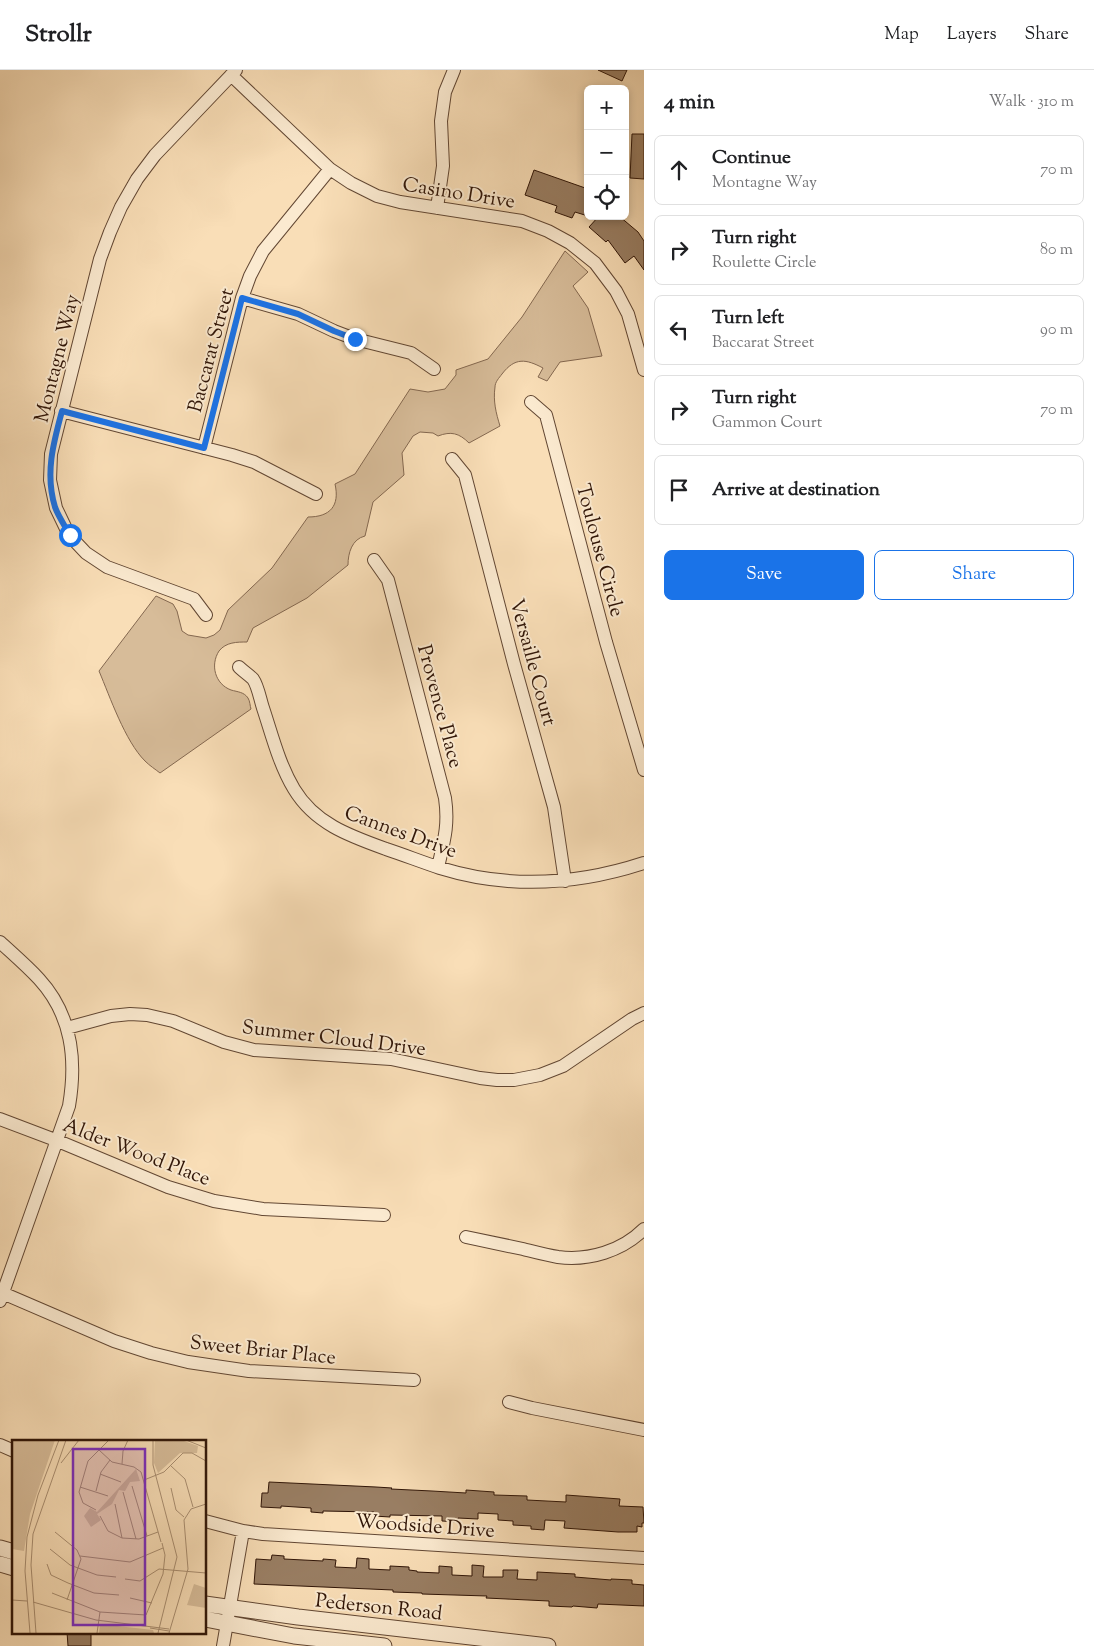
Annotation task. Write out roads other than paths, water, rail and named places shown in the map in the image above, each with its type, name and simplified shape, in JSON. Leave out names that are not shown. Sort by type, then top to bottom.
[{"type":"street","points":[[437,208],[443,166],[441,121],[445,92],[454,70]]},
{"type":"street","name":"Casino Drive","points":[[233,73],[330,169],[351,183],[377,196],[400,202],[522,221],[548,231],[570,243],[594,263],[607,278],[628,314],[638,323],[644,370]]},
{"type":"street","name":"Montagne Way","points":[[206,615],[194,599],[107,567],[86,553],[70,535],[56,508],[50,480],[51,454],[100,259],[121,208],[137,179],[155,155],[233,73]]},
{"type":"street","name":"Baccarat Street","points":[[204,448],[242,298],[250,276],[264,251],[330,169]]},
{"type":"street","points":[[242,298],[298,314],[355,339],[411,353],[434,369]]},
{"type":"street","name":"Toulouse Circle","points":[[531,402],[546,415],[606,642],[644,770]]},
{"type":"street","points":[[62,411],[254,462],[316,494]]},
{"type":"street","name":"Versaille Court","points":[[452,458],[466,475],[514,664],[554,807],[565,881]]},
{"type":"street","name":"Provence Place","points":[[374,560],[388,580],[446,798],[447,832],[438,867]]},
{"type":"street","name":"Cannes Drive","points":[[239,667],[254,680],[283,768],[294,790],[310,810],[326,823],[345,834],[438,867],[499,880],[531,882],[565,881],[610,873],[644,863]]},
{"type":"street","points":[[0,942],[39,979],[56,1001],[67,1028],[73,1056],[73,1083],[69,1106],[1,1295]]},
{"type":"street","name":"Summer Cloud Drive","points":[[67,1028],[111,1016],[147,1015],[173,1021],[224,1042],[254,1050],[391,1059],[480,1078],[505,1080],[540,1075],[564,1066],[632,1019],[644,1013]]},
{"type":"street","name":"Alder Wood Place","points":[[0,1119],[58,1140],[168,1187],[214,1201],[263,1209],[384,1215]]},
{"type":"street","points":[[466,1237],[558,1257],[578,1258],[597,1255],[620,1246],[637,1236],[644,1229]]},
{"type":"street","name":"Sweet Briar Place","points":[[1,1295],[114,1341],[188,1362],[249,1371],[414,1380]]},
{"type":"street","points":[[509,1402],[644,1430]]},
{"type":"street","points":[[0,1445],[12,1450]]},
{"type":"street","name":"Woodside Drive","points":[[206,1521],[263,1534],[644,1558]]},
{"type":"street","points":[[223,1646],[243,1531]]},
{"type":"street","name":"Pederson Road","points":[[206,1604],[548,1646]]},
{"type":"street","name":"Pederson Road","points":[[206,1619],[294,1636],[384,1646]]}]
